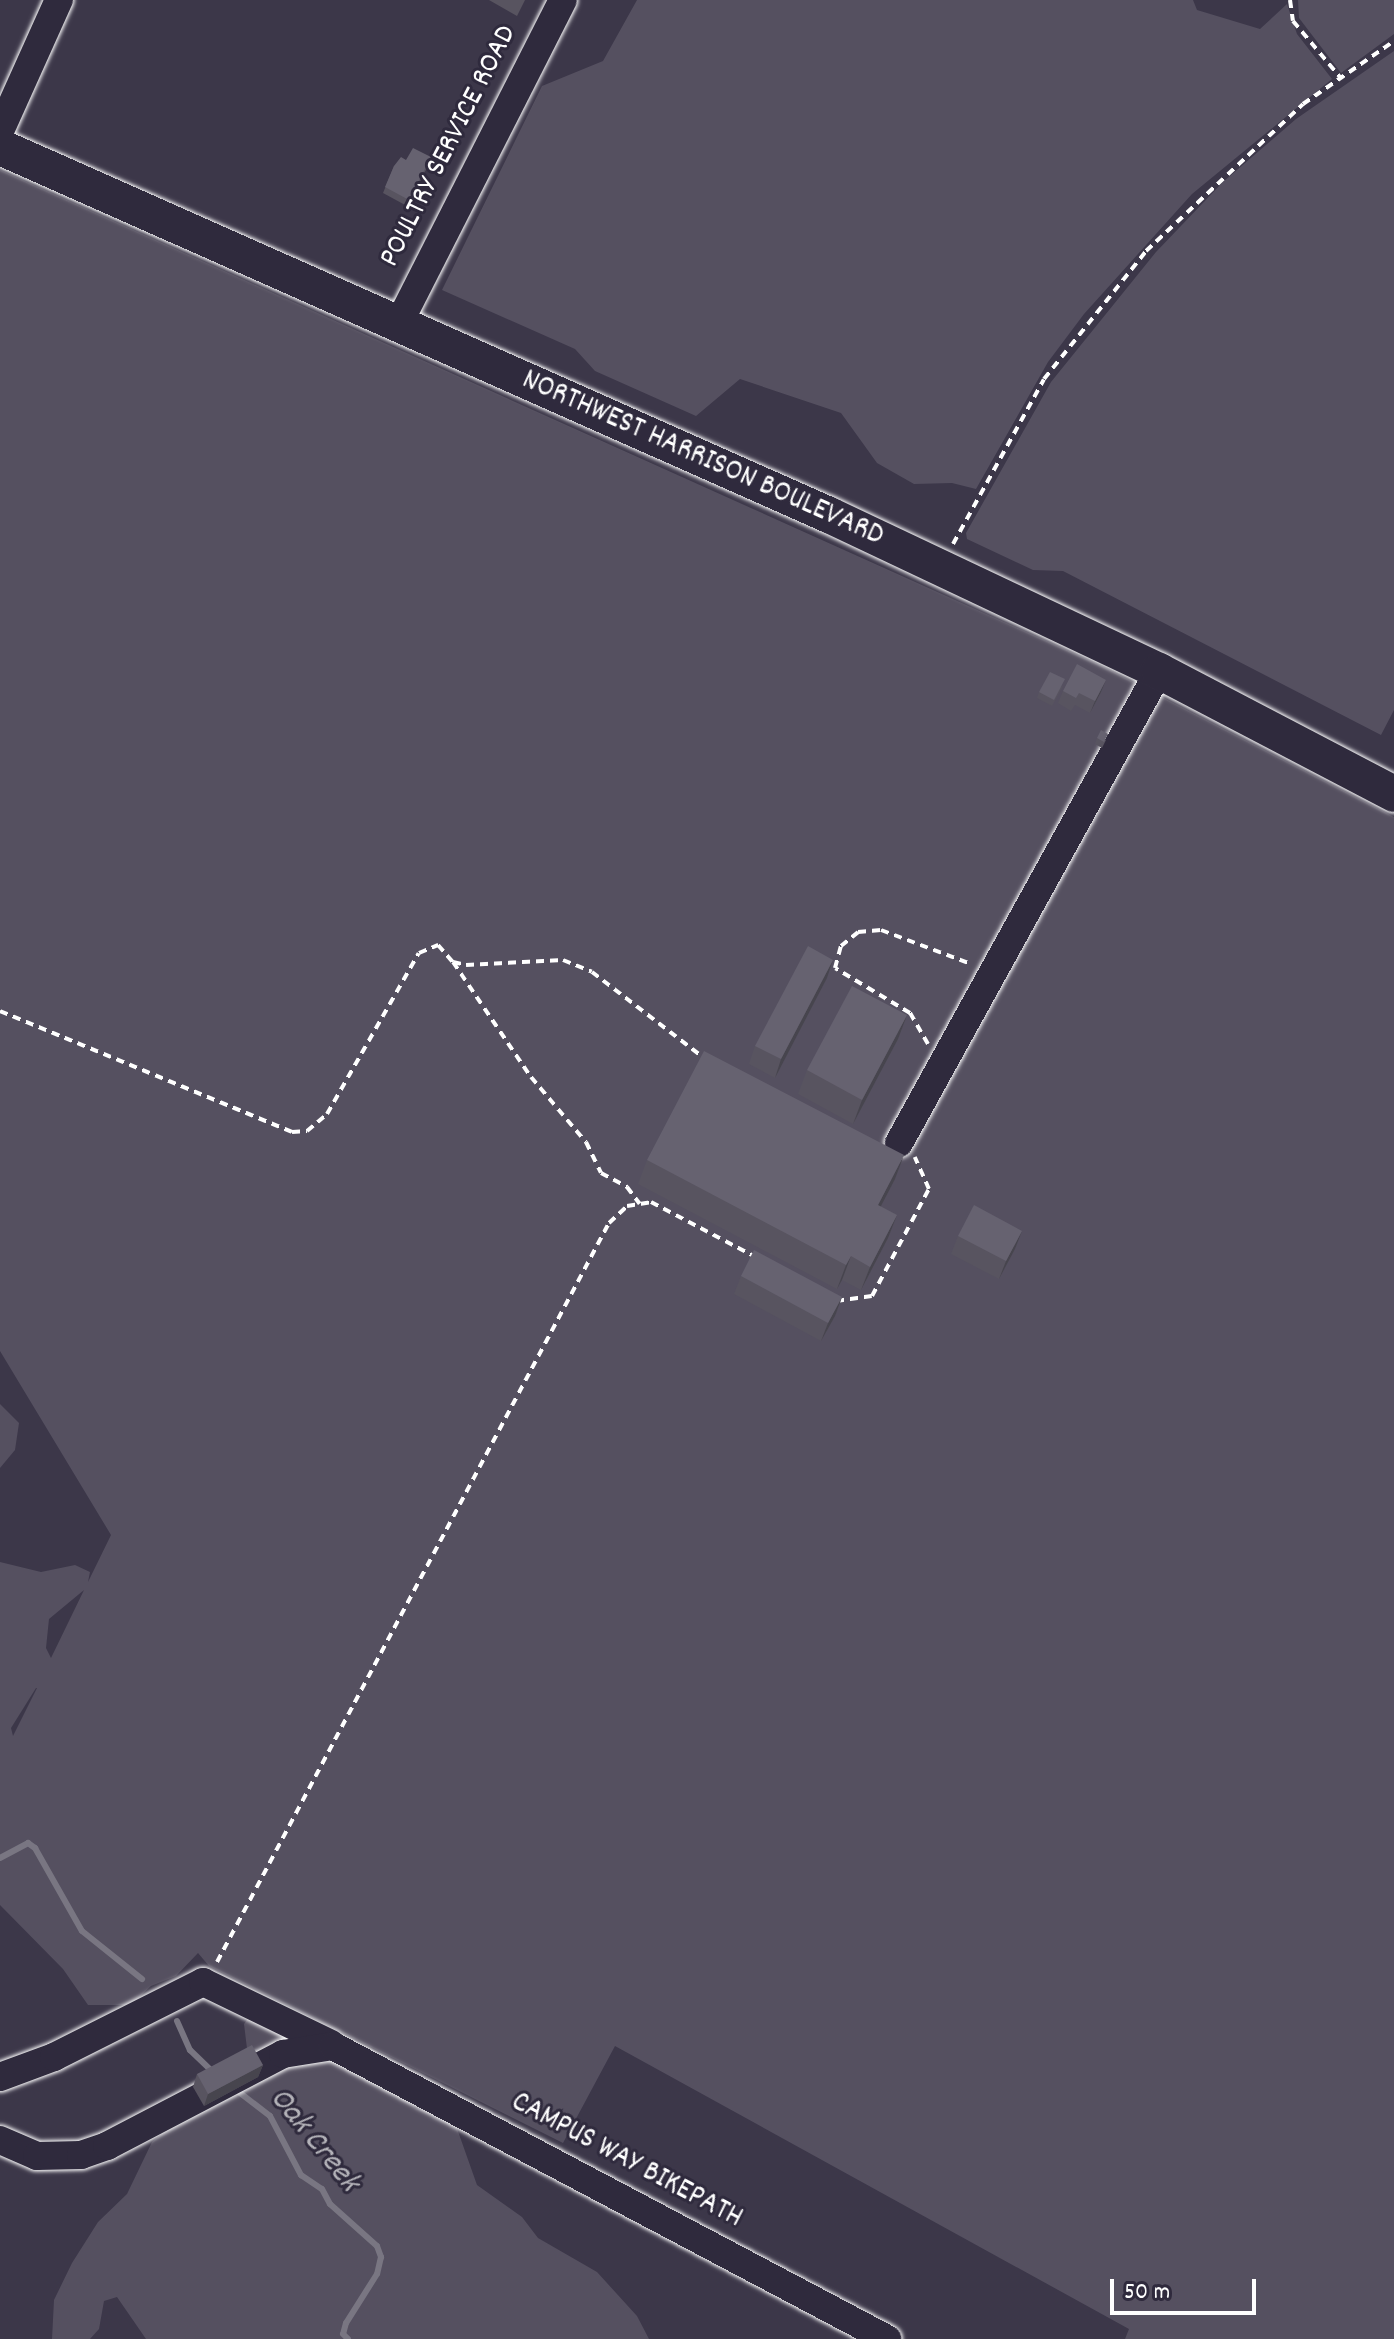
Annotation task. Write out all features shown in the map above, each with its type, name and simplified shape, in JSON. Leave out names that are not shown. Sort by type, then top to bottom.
[{"type":"main road","name":"NORTHWEST HARRISON BOULEVARD","points":[[0,147],[941,568],[1159,671],[1392,790]]},
{"type":"street","points":[[0,131],[59,0]]},
{"type":"street","name":"POULTRY SERVICE ROAD","points":[[398,325],[563,0]]},
{"type":"street","points":[[899,1143],[1159,671]]},
{"type":"street","points":[[0,2077],[54,2057],[190,1986],[216,1985]]},
{"type":"street","name":"CAMPUS WAY BIKEPATH","points":[[216,1985],[887,2339]]},
{"type":"street","points":[[0,2140],[37,2156],[81,2155],[107,2146],[253,2067],[305,2047],[333,2046]]},
{"type":"path","points":[[1290,0],[1293,21],[1340,77]]},
{"type":"path","points":[[941,568],[1044,379],[1083,325],[1193,201],[1340,77],[1394,41]]},
{"type":"path","points":[[938,1068],[910,1013],[835,968],[841,946],[858,932],[881,930],[996,969]]},
{"type":"path","points":[[0,1011],[254,1118],[292,1132],[307,1131],[327,1114],[419,953],[438,945],[453,962],[531,1077],[586,1142],[601,1173],[627,1187],[640,1204]]},
{"type":"path","points":[[453,962],[563,960],[592,972],[715,1067]]},
{"type":"path","points":[[824,1295],[837,1302],[872,1296],[929,1189],[922,1163],[899,1143]]},
{"type":"path","points":[[216,1985],[217,1961],[239,1917],[599,1239],[627,1206],[651,1202],[760,1260]]},
{"type":"shaded area","points":[[637,0],[1193,0],[1197,10],[1260,29],[1287,4],[1297,34],[1332,79],[1192,194],[1084,314],[1048,362],[976,489],[952,483],[914,484],[877,463],[841,413],[740,379],[696,416],[595,371],[575,349],[442,290],[542,86],[603,61]]},
{"type":"shaded area","points":[[1298,0],[1394,0],[1394,34],[1341,73],[1299,18]]},
{"type":"shaded area","points":[[1394,51],[1394,710],[1381,735],[1063,571],[1033,570],[967,539],[966,533],[1051,382],[1156,252],[1223,182],[1296,119]]},
{"type":"shaded area","points":[[0,170],[1102,666],[1394,817],[1394,2339],[1125,2339],[1129,2329],[615,2046],[563,2143],[209,1966],[198,1953],[176,1976],[151,1986],[131,2005],[88,2005],[63,1969],[0,1905],[0,1562],[41,1572],[75,1565],[90,1572],[88,1582],[111,1535],[0,1351]],"holes":[[[84,1590],[51,1658],[46,1648],[49,1619]],[[37,1688],[13,1736],[11,1728]]]},
{"type":"shaded area","points":[[0,1404],[19,1423],[15,1450],[0,1468]]},
{"type":"shaded area","points":[[252,2013],[327,2054],[403,2086],[415,2108],[454,2120],[477,2185],[522,2217],[538,2238],[597,2272],[637,2316],[649,2339],[146,2339],[117,2297],[104,2301],[99,2329],[90,2339],[52,2339],[54,2300],[72,2263],[98,2222],[127,2194],[152,2142],[249,2065],[244,2024]]},
{"type":"building","points":[[413,148],[431,157],[409,200],[385,187],[394,166],[401,157],[406,160]]},
{"type":"building","points":[[1077,664],[1106,680],[1095,701],[1079,693],[1076,698],[1063,691]]},
{"type":"building","points":[[1050,672],[1065,679],[1054,700],[1039,692]]},
{"type":"building","points":[[1101,730],[1108,734],[1104,742],[1097,738]]},
{"type":"building","points":[[808,946],[833,960],[781,1059],[755,1046]]},
{"type":"building","points":[[852,986],[907,1015],[862,1100],[807,1070]]},
{"type":"building","points":[[704,1051],[904,1155],[878,1205],[897,1215],[870,1267],[851,1256],[846,1265],[647,1160]]},
{"type":"building","points":[[974,1205],[1022,1231],[1006,1261],[958,1236]]},
{"type":"building","points":[[754,1250],[842,1297],[828,1323],[741,1276]]},
{"type":"building","points":[[252,2045],[263,2065],[208,2094],[197,2074]]},
{"type":"waterway","name":"Oak Creek","points":[[0,1858],[28,1843],[35,1848],[82,1931],[142,1979]]},
{"type":"waterway","name":"Oak Creek","points":[[177,2021],[190,2050],[214,2073]]},
{"type":"waterway","name":"Oak Creek","points":[[235,2089],[270,2116],[301,2175],[322,2189],[330,2204],[377,2246],[381,2257],[377,2274],[346,2323],[343,2334],[348,2339]]}]
